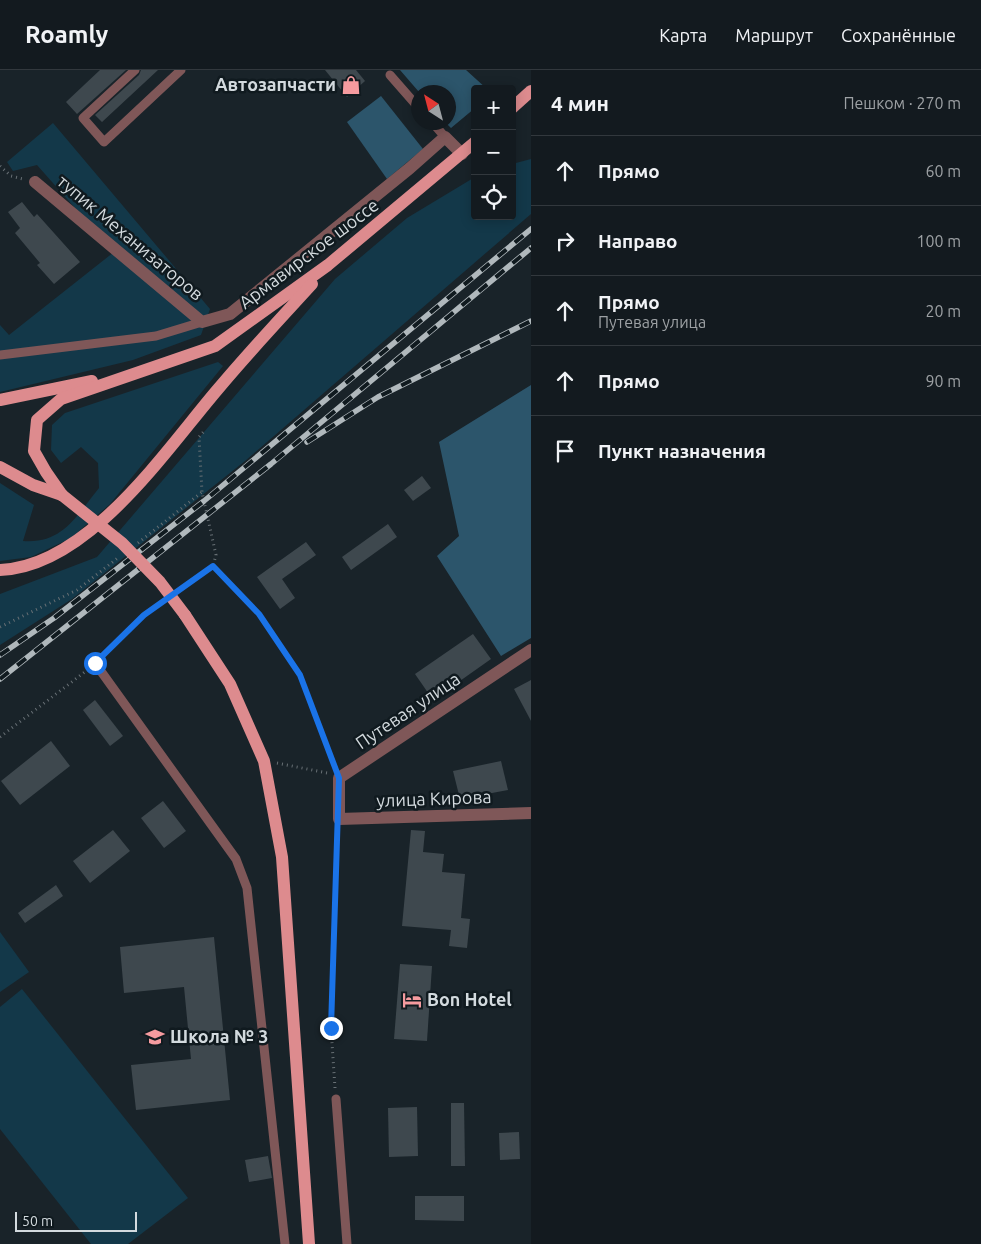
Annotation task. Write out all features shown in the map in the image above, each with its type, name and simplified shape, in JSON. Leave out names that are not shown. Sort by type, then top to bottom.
[{"type":"main road","points":[[516,104],[531,91]]},
{"type":"main road","name":"Армавирское шоссе","points":[[149,369],[215,346],[328,265],[471,146]]},
{"type":"main road","points":[[0,570],[20,570],[66,549],[116,509],[234,369],[328,265]]},
{"type":"main road","points":[[0,400],[149,369]]},
{"type":"main road","points":[[149,369],[61,399],[37,420],[34,451],[62,495],[122,543],[160,582],[185,615],[230,684],[264,761],[282,857],[309,1244]]},
{"type":"main road","points":[[0,467],[33,485],[62,495]]},
{"type":"street","points":[[202,322],[230,314],[410,168],[445,137],[462,154]]},
{"type":"street","name":"тупик Механизаторов","points":[[35,182],[202,322]]},
{"type":"street","name":"Путевая улица","points":[[333,775],[531,650]]},
{"type":"street","points":[[333,775],[339,819]]},
{"type":"street","name":"улица Кирова","points":[[339,819],[531,813]]},
{"type":"lane","points":[[135,70],[83,118],[104,142],[181,70]]},
{"type":"lane","points":[[390,75],[411,99]]},
{"type":"lane","points":[[439,130],[445,137]]},
{"type":"lane","points":[[0,355],[156,336],[202,322]]},
{"type":"lane","points":[[95,663],[236,859],[247,888],[285,1244]]},
{"type":"lane","points":[[336,1099],[346,1244]]},
{"type":"path","points":[[0,166],[11,176],[35,182]]},
{"type":"path","points":[[175,594],[213,566],[216,555],[202,492],[199,438],[210,423]]},
{"type":"path","points":[[132,548],[202,492]]},
{"type":"path","points":[[0,627],[77,590],[124,554]]},
{"type":"path","points":[[213,566],[259,614],[300,675],[333,775],[264,761]]},
{"type":"path","points":[[0,737],[95,663],[144,615],[167,599]]},
{"type":"path","points":[[336,1099],[331,1028],[339,819]]},
{"type":"shaded area","points":[[400,70],[466,70],[483,85],[471,85],[471,111],[456,124],[456,85],[413,85]]},
{"type":"shaded area","points":[[381,96],[423,149],[387,179],[347,122]]},
{"type":"shaded area","points":[[53,123],[210,309],[201,335],[133,360],[0,392],[0,325],[9,335],[114,252],[37,165],[13,171],[7,162]]},
{"type":"shaded area","points":[[531,159],[531,214],[245,461],[72,599],[0,645],[0,594],[97,557],[335,279],[407,218],[471,179],[471,220],[516,220],[516,163]]},
{"type":"shaded area","points":[[218,362],[223,366],[110,504],[71,538],[31,557],[0,561],[0,483],[34,505],[23,541],[37,541],[59,533],[75,518],[99,488],[98,463],[81,447],[61,463],[51,450],[52,425],[65,413]]},
{"type":"shaded area","points":[[531,385],[531,638],[501,656],[437,556],[459,536],[439,442]]},
{"type":"shaded area","points":[[0,932],[29,972],[0,992]]},
{"type":"shaded area","points":[[22,989],[188,1198],[128,1244],[91,1244],[0,1129],[0,1007]]},
{"type":"building","points":[[100,70],[126,70],[77,114],[66,102]]},
{"type":"building","points":[[141,70],[158,70],[102,122],[95,115],[139,75]]},
{"type":"building","points":[[325,70],[356,70],[365,81],[347,97]]},
{"type":"building","points":[[22,202],[34,217],[37,214],[80,262],[54,284],[37,265],[40,263],[15,233],[20,228],[8,212]]},
{"type":"building","points":[[422,476],[431,488],[413,501],[404,490]]},
{"type":"building","points":[[388,524],[397,537],[351,570],[342,557]]},
{"type":"building","points":[[306,542],[316,555],[282,579],[295,598],[280,609],[257,577]]},
{"type":"building","points":[[473,634],[491,659],[433,700],[415,674]]},
{"type":"building","points":[[531,680],[531,721],[514,689]]},
{"type":"building","points":[[95,700],[123,736],[110,746],[83,710]]},
{"type":"building","points":[[51,741],[70,766],[20,805],[1,781]]},
{"type":"building","points":[[501,761],[508,790],[460,799],[453,771]]},
{"type":"building","points":[[163,801],[186,831],[164,848],[141,818]]},
{"type":"building","points":[[113,830],[130,851],[90,883],[73,861]]},
{"type":"building","points":[[411,830],[425,831],[423,852],[444,854],[442,872],[465,874],[461,918],[470,919],[467,948],[449,946],[451,930],[402,926]]},
{"type":"building","points":[[56,885],[63,896],[25,923],[18,913]]},
{"type":"building","points":[[214,937],[230,1100],[136,1110],[131,1065],[191,1059],[184,987],[124,993],[120,947]]},
{"type":"building","points":[[400,964],[432,966],[427,1041],[394,1039]]},
{"type":"building","points":[[451,1103],[464,1103],[465,1166],[451,1166]]},
{"type":"building","points":[[417,1107],[418,1156],[389,1157],[388,1108]]},
{"type":"building","points":[[519,1132],[520,1159],[500,1160],[499,1133]]},
{"type":"building","points":[[268,1156],[272,1178],[249,1182],[245,1160]]},
{"type":"building","points":[[415,1196],[464,1196],[464,1221],[415,1220]]},
{"type":"railway","points":[[0,655],[54,618],[204,501],[531,229]]},
{"type":"railway","points":[[0,679],[271,464],[531,248]]},
{"type":"railway","points":[[307,442],[378,397],[531,321]]},
{"type":"place","name":"Автозапчасти","points":[[351,85]]},
{"type":"place","name":"Bon Hotel","points":[[412,1000]]},
{"type":"place","name":"Школа № 3","points":[[155,1037]]},
{"type":"route","points":[[95,663],[144,615],[213,566],[259,614],[300,675],[339,778],[331,1028]]}]
